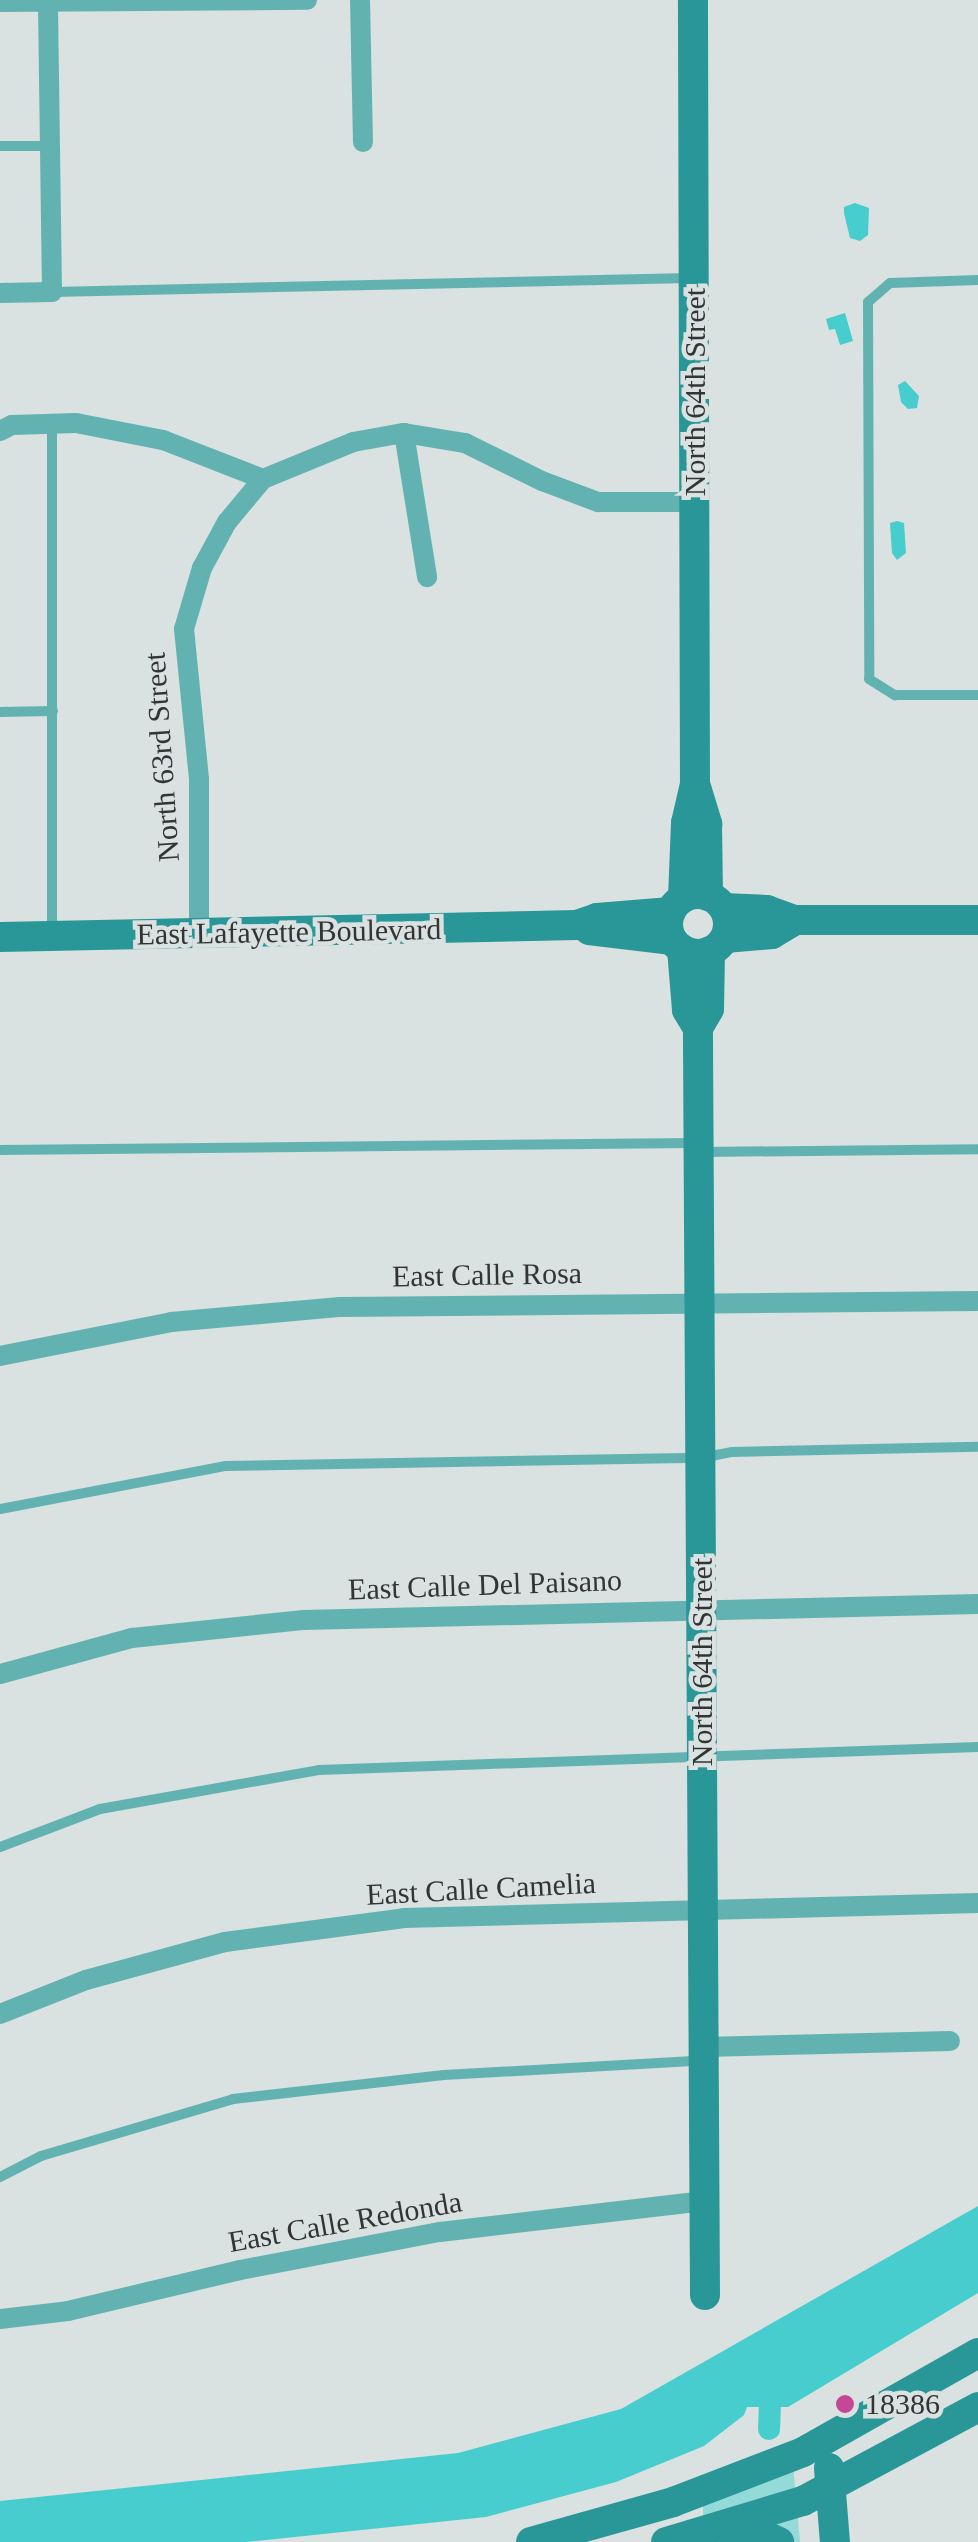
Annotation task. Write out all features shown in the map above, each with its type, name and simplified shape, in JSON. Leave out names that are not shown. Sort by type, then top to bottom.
[{"type":"street","points":[[0,2],[307,0]]},
{"type":"street","points":[[360,0],[363,142]]},
{"type":"street","name":"North 64th Street","points":[[694,0],[695,784],[686,823],[709,1009],[698,1028],[705,2296]]},
{"type":"street","points":[[0,293],[52,292],[48,1]]},
{"type":"street","points":[[0,431],[52,422],[163,440],[263,478],[354,442],[404,433],[465,443],[542,481],[598,502],[696,502]]},
{"type":"street","points":[[404,433],[428,577]]},
{"type":"street","name":"North 63rd Street","points":[[199,935],[199,780],[184,629],[202,568],[227,522],[263,478]]},
{"type":"street","name":"East Lafayette Boulevard","points":[[0,937],[577,925],[598,918],[697,924],[767,910],[795,920],[978,920]]},
{"type":"street","name":"East Calle Rosa","points":[[0,1356],[171,1322],[340,1307],[978,1300]]},
{"type":"street","name":"East Calle Del Paisano","points":[[0,1674],[132,1638],[304,1620],[978,1604]]},
{"type":"street","name":"East Calle Camelia","points":[[0,2014],[86,1980],[224,1942],[404,1918],[978,1903]]},
{"type":"street","points":[[704,2054],[950,2041]]},
{"type":"street","name":"East Calle Redonda","points":[[0,2319],[68,2312],[240,2270],[440,2232],[704,2201]]},
{"type":"street","points":[[531,2542],[673,2502],[824,2441],[978,2353]]},
{"type":"street","points":[[666,2542],[803,2501],[978,2407]]},
{"type":"street","points":[[824,2441],[832,2485],[834,2542]]},
{"type":"street","points":[[707,2531],[762,2534],[778,2542]]},
{"type":"lane","points":[[0,146],[51,146]]},
{"type":"lane","points":[[52,292],[695,278]]},
{"type":"lane","points":[[978,280],[890,283],[868,302],[868,322],[869,679],[894,695],[978,695]]},
{"type":"lane","points":[[52,422],[52,936]]},
{"type":"lane","points":[[0,712],[53,711]]},
{"type":"lane","points":[[0,1150],[978,1148]]},
{"type":"lane","points":[[0,1509],[226,1466],[701,1458],[732,1452],[978,1447]]},
{"type":"lane","points":[[0,1847],[100,1809],[318,1770],[702,1760],[755,1752],[978,1747]]},
{"type":"lane","points":[[0,2177],[42,2156],[233,2099],[444,2075],[704,2054]]},
{"type":"shaded area","points":[[855,203],[869,208],[868,235],[860,241],[850,238],[844,213],[844,207]]},
{"type":"shaded area","points":[[845,313],[853,341],[840,345],[835,329],[829,330],[826,319]]},
{"type":"shaded area","points":[[905,381],[919,396],[917,408],[908,409],[901,402],[898,385]]},
{"type":"shaded area","points":[[890,523],[904,523],[906,553],[897,560],[892,553]]},
{"type":"shaded area","points":[[978,2206],[978,2293],[788,2407],[747,2407],[744,2415],[704,2446],[616,2482],[486,2517],[246,2542],[0,2542],[0,2501],[458,2453],[621,2409]]},
{"type":"shaded area","points":[[791,2443],[800,2542],[703,2542],[703,2478]]},
{"type":"waterway","points":[[769,2429],[771,2376]]},
{"type":"place","name":"18386","points":[[845,2404]]}]
